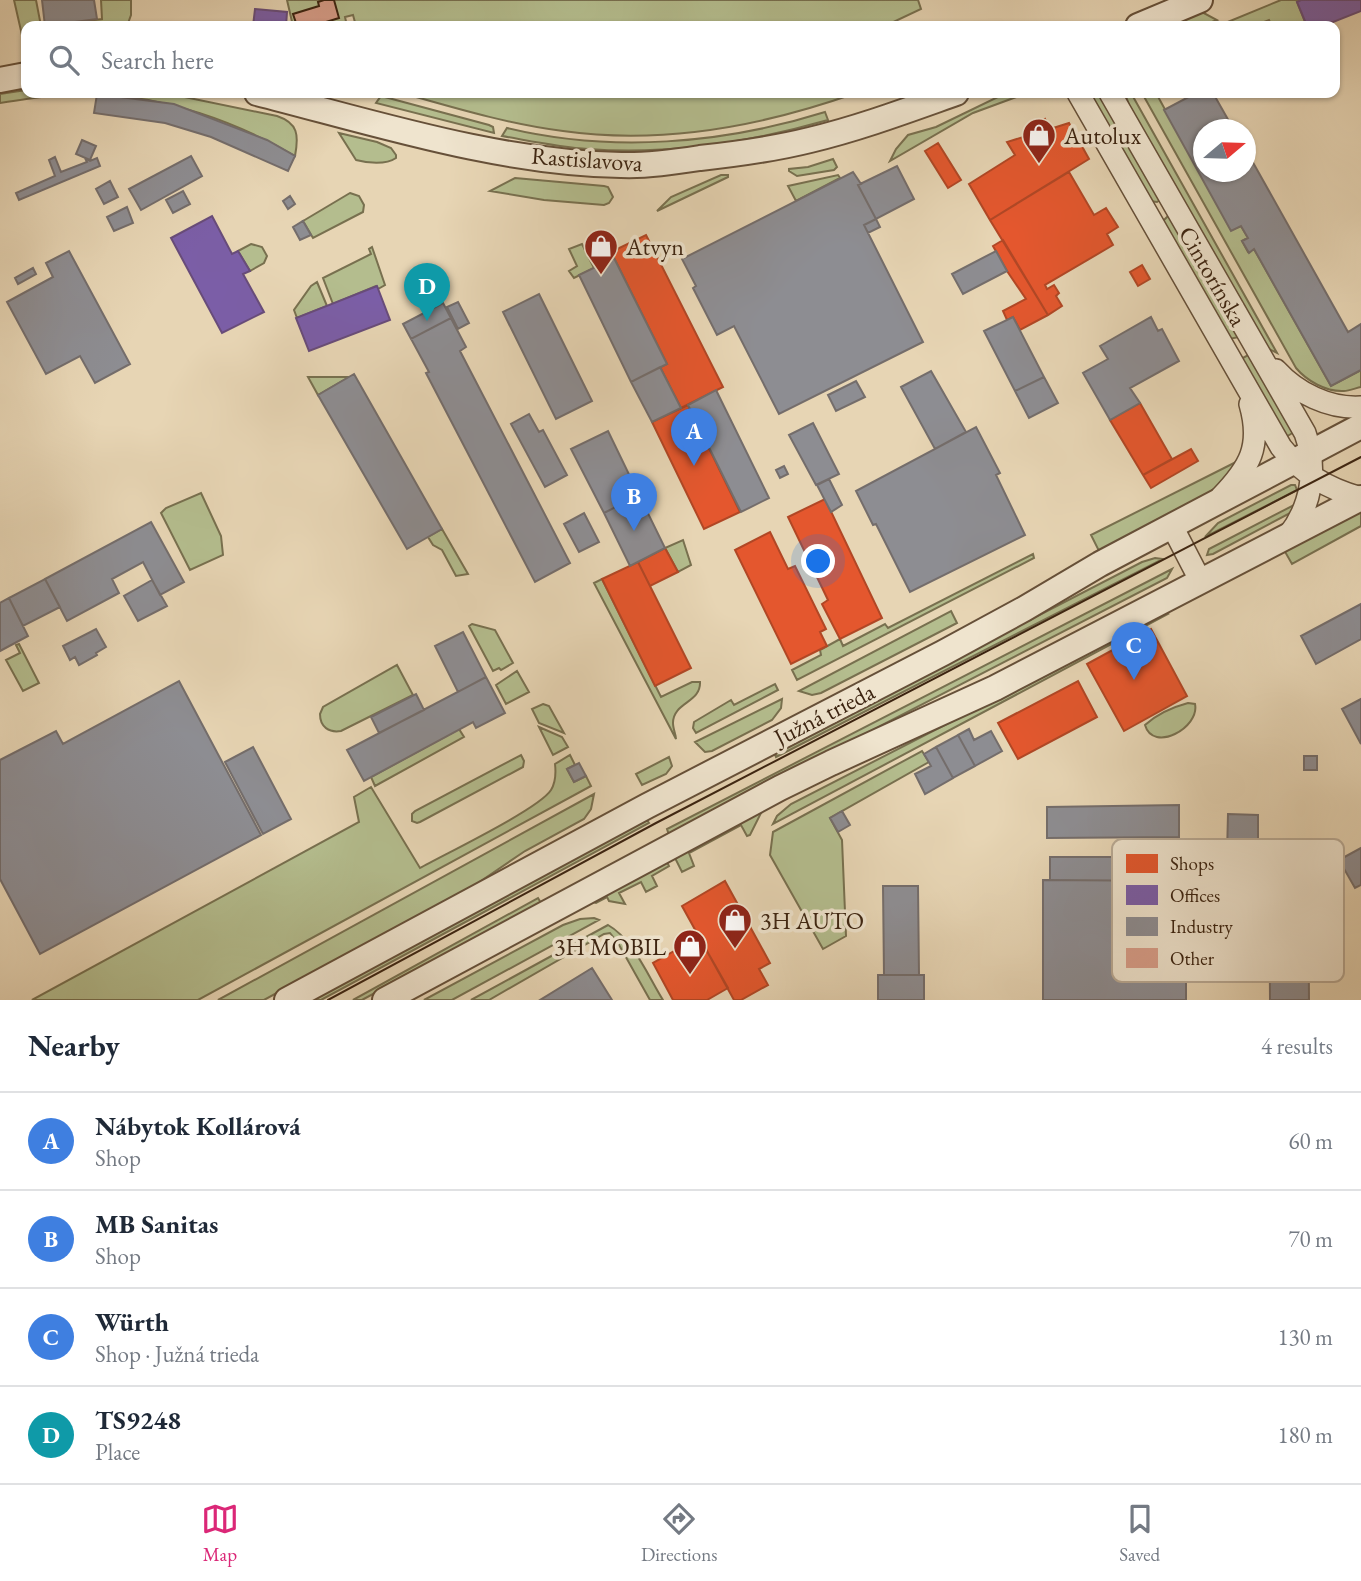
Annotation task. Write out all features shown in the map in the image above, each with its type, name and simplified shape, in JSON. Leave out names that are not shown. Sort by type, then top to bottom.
[{"type":"street","points":[[1150,21],[1200,0]]},
{"type":"street","points":[[0,80],[21,76]]},
{"type":"street","name":"Rastislavova","points":[[277,98],[481,148],[535,157],[622,165],[775,148],[866,125],[942,98]]},
{"type":"street","name":"Cintorínska","points":[[1081,98],[1281,447],[1345,494],[1361,498]]},
{"type":"street","name":"Cintorínska","points":[[1113,98],[1306,433],[1305,464]]},
{"type":"street","points":[[1254,344],[1278,373],[1298,388],[1336,406],[1361,407]]},
{"type":"street","points":[[1214,503],[1247,466],[1254,447],[1255,426],[1243,382]]},
{"type":"street","name":"Južná trieda","points":[[287,1000],[657,800],[1013,615],[1100,564],[1214,503],[1305,464],[1361,426]]},
{"type":"street","points":[[1286,538],[1306,509],[1305,464]]},
{"type":"street","name":"Južná trieda","points":[[385,1000],[780,788],[996,688],[1361,498]]},
{"type":"street","points":[[1172,526],[1201,582]]},
{"type":"green space","points":[[14,0],[36,0],[40,21],[21,21],[21,31]]},
{"type":"green space","points":[[101,0],[131,0],[129,21],[86,21],[102,19]]},
{"type":"green space","points":[[287,0],[918,0],[921,9],[896,21],[355,21],[353,15],[345,17],[346,21],[292,21]]},
{"type":"green space","points":[[1281,0],[1301,0],[1297,2],[1305,21],[1269,20],[1230,21]]},
{"type":"green space","points":[[1200,11],[1217,20],[1214,21],[1174,21]]},
{"type":"green space","points":[[21,91],[21,98],[34,98],[0,103],[0,94]]},
{"type":"green space","points":[[135,98],[189,98],[277,116],[293,126],[297,136],[295,156],[224,122]]},
{"type":"green space","points":[[380,98],[388,98],[489,125],[493,127],[494,133],[376,103]]},
{"type":"green space","points":[[420,98],[841,98],[785,115],[712,130],[637,136],[563,131],[482,115]]},
{"type":"green space","points":[[996,98],[1014,98],[973,113],[890,161],[908,135],[936,127]]},
{"type":"green space","points":[[1104,98],[1160,200],[1157,202],[1150,201],[1093,100]]},
{"type":"green space","points":[[1127,98],[1134,98],[1277,353],[1267,348]]},
{"type":"green space","points":[[1145,98],[1159,98],[1193,161],[1193,182],[1205,182],[1231,230],[1241,226],[1248,238],[1242,241],[1248,252],[1254,249],[1331,386],[1361,370],[1361,387],[1346,391],[1330,390],[1306,377],[1296,368]]},
{"type":"green space","points":[[825,112],[828,120],[799,128],[678,148],[588,149],[502,136],[507,128],[586,141],[667,141],[747,132]]},
{"type":"green space","points":[[339,133],[391,148],[396,158],[371,163],[356,160]]},
{"type":"green space","points":[[833,159],[837,167],[834,170],[797,176],[789,171],[789,169],[808,167]]},
{"type":"green space","points":[[721,175],[728,177],[657,211],[671,197]]},
{"type":"green space","points":[[838,175],[840,178],[796,201],[788,186]]},
{"type":"green space","points":[[515,178],[604,186],[608,187],[613,197],[604,205],[544,200],[490,191]]},
{"type":"green space","points":[[350,193],[359,196],[364,205],[363,212],[313,238],[303,221]]},
{"type":"green space","points":[[1171,216],[1239,337],[1229,339],[1163,221]]},
{"type":"green space","points":[[595,238],[596,241],[604,238],[614,258],[600,264],[589,241]]},
{"type":"green space","points":[[251,244],[262,247],[267,256],[264,263],[250,271],[238,251]]},
{"type":"green space","points":[[582,244],[594,268],[574,278],[569,271],[577,266],[569,249]]},
{"type":"green space","points":[[372,247],[385,285],[378,289],[376,286],[333,304],[323,278],[371,254],[369,249]]},
{"type":"green space","points":[[317,282],[327,306],[297,318],[294,310]]},
{"type":"green space","points":[[1252,353],[1296,431],[1284,438],[1239,360]]},
{"type":"green space","points":[[308,377],[349,377],[318,395]]},
{"type":"green space","points":[[1240,460],[1221,484],[1207,494],[1099,551],[1091,535]]},
{"type":"green space","points":[[1295,485],[1297,490],[1205,537],[1218,523]]},
{"type":"green space","points":[[201,493],[221,536],[223,555],[190,570],[161,513],[166,508]]},
{"type":"green space","points":[[1296,504],[1294,511],[1207,555],[1209,549]]},
{"type":"green space","points":[[1361,508],[1361,526],[1292,564],[1284,550]]},
{"type":"green space","points":[[442,529],[468,574],[456,576],[442,550],[433,545],[428,537]]},
{"type":"green space","points":[[683,540],[691,565],[678,572],[665,548]]},
{"type":"green space","points":[[1033,554],[1034,558],[797,680],[792,670],[821,655],[820,650],[840,639],[843,646],[885,624],[888,628]]},
{"type":"green space","points":[[1155,558],[1163,559],[776,757],[774,752],[1142,562]]},
{"type":"green space","points":[[1172,569],[1167,578],[669,835],[667,829]]},
{"type":"green space","points":[[602,579],[661,697],[692,682],[700,682],[696,694],[674,716],[676,739],[594,583]]},
{"type":"green space","points":[[951,611],[957,623],[821,693],[812,695],[799,691]]},
{"type":"green space","points":[[1165,612],[1168,614],[773,824],[777,816],[791,804]]},
{"type":"green space","points":[[472,624],[495,630],[513,663],[493,671],[469,626]]},
{"type":"green space","points":[[19,644],[39,683],[23,691],[6,660],[20,653],[16,645]]},
{"type":"green space","points":[[397,665],[413,695],[341,731],[329,730],[323,726],[320,714],[323,707]]},
{"type":"green space","points":[[517,671],[529,692],[506,704],[496,685]]},
{"type":"green space","points":[[775,684],[778,690],[696,733],[693,728],[694,722],[731,700],[734,705]]},
{"type":"green space","points":[[782,699],[781,708],[772,720],[712,751],[705,752],[695,742]]},
{"type":"green space","points":[[1188,703],[1195,704],[1195,713],[1183,729],[1166,737],[1157,737],[1150,733],[1145,725],[1149,721]]},
{"type":"green space","points":[[543,704],[549,706],[564,733],[539,723],[532,709]]},
{"type":"green space","points":[[539,727],[562,737],[568,747],[553,755]]},
{"type":"green space","points":[[459,729],[464,737],[375,786],[371,777]]},
{"type":"green space","points":[[922,751],[929,762],[830,818],[842,840],[846,936],[823,949],[770,855],[773,832]]},
{"type":"green space","points":[[521,755],[523,767],[420,822],[412,821],[415,811]]},
{"type":"green space","points":[[570,755],[575,765],[567,769],[574,782],[586,776],[591,786],[198,1000],[32,1000],[359,822],[354,797],[371,787],[420,868],[511,819],[543,798],[554,784],[555,764]]},
{"type":"green space","points":[[669,757],[672,766],[666,774],[642,785],[636,774]]},
{"type":"green space","points":[[594,794],[591,809],[584,819],[525,851],[475,885],[264,1000],[218,1000]]},
{"type":"green space","points":[[760,810],[750,835],[747,836],[741,825],[689,853],[694,866],[682,872],[674,856]]},
{"type":"green space","points":[[646,819],[649,823],[321,1000],[309,1000]]},
{"type":"green space","points":[[666,860],[669,866],[652,876],[657,886],[646,892],[641,882],[619,893],[625,904],[609,901],[607,897],[596,903],[590,901]]},
{"type":"green space","points":[[538,898],[541,903],[362,1000],[353,1000]]},
{"type":"green space","points":[[580,919],[599,920],[452,1000],[424,1000],[563,925]]},
{"type":"green space","points":[[608,925],[625,939],[663,1000],[650,1000],[610,933],[489,1000],[471,1000]]},
{"type":"building: Shops","name":"Autolux","points":[[1045,119],[1050,129],[1069,123],[1089,159],[990,220],[969,184],[1015,155],[1007,142],[1043,131],[1039,123]]},
{"type":"building: Shops","points":[[938,143],[961,180],[948,188],[925,151]]},
{"type":"building: Shops","points":[[1069,172],[1094,215],[1106,208],[1118,227],[1107,234],[1113,245],[1045,285],[1047,289],[1054,285],[1062,306],[1048,315],[990,220]]},
{"type":"building: Shops","points":[[646,235],[723,387],[681,408],[660,367],[667,364],[611,252]]},
{"type":"building: Shops","points":[[1003,240],[1048,315],[1020,330],[1013,317],[1007,320],[1003,311],[1026,299],[993,246]]},
{"type":"building: Shops","points":[[1142,265],[1150,279],[1138,286],[1130,272]]},
{"type":"building: Shops","points":[[1140,403],[1172,459],[1143,475],[1110,420]]},
{"type":"building: Shops","points":[[688,405],[740,512],[704,529],[652,422]]},
{"type":"building: Shops","points":[[1191,449],[1198,461],[1151,488],[1143,475]]},
{"type":"building: Shops","points":[[825,499],[882,618],[840,639],[822,604],[828,600],[788,517]]},
{"type":"building: Shops","points":[[770,532],[788,569],[795,566],[826,629],[820,632],[827,646],[791,664],[735,550]]},
{"type":"building: Shops","points":[[665,548],[678,572],[650,586],[638,562]]},
{"type":"building: Shops","points":[[638,562],[691,668],[655,686],[602,579]]},
{"type":"building: Shops","points":[[1151,629],[1187,696],[1124,731],[1087,664]]},
{"type":"building: Shops","points":[[1078,681],[1097,717],[1018,759],[998,723]]},
{"type":"building: Shops","name":"3H AUTO","points":[[725,881],[770,963],[759,969],[768,985],[741,1000],[734,1000],[682,906]]},
{"type":"building: Shops","name":"3H MOBIL","points":[[699,937],[728,988],[707,1000],[673,1000],[653,963]]},
{"type":"building: Offices","points":[[1361,0],[1361,11],[1336,21],[1305,21],[1297,2]]},
{"type":"building: Offices","points":[[255,9],[287,12],[286,21],[254,21]]},
{"type":"building: Offices","points":[[212,216],[232,254],[238,251],[250,271],[243,274],[264,312],[222,333],[171,238]]},
{"type":"building: Offices","points":[[377,286],[390,320],[309,351],[296,318]]},
{"type":"building: Industry","points":[[42,0],[94,0],[97,19],[44,21]]},
{"type":"building: Industry","points":[[96,98],[128,98],[174,104],[267,140],[295,156],[288,171],[211,137],[165,123],[94,113]]},
{"type":"building: Industry","points":[[1187,98],[1216,98],[1228,119],[1193,119],[1193,162],[1164,110]]},
{"type":"building: Industry","points":[[82,140],[96,146],[90,160],[76,154]]},
{"type":"building: Industry","points":[[191,156],[202,176],[141,210],[129,189]]},
{"type":"building: Industry","points":[[55,157],[61,172],[87,162],[85,158],[90,161],[97,158],[100,166],[19,200],[16,193],[55,176],[49,160]]},
{"type":"building: Industry","points":[[897,166],[914,199],[876,219],[858,185]]},
{"type":"building: Industry","points":[[1256,168],[1348,332],[1361,324],[1361,370],[1331,386],[1254,249],[1249,253],[1242,241],[1248,238],[1241,226],[1231,231],[1204,182],[1256,182]]},
{"type":"building: Industry","points":[[853,172],[876,219],[864,225],[923,342],[779,414],[734,326],[717,335],[693,288],[696,286],[682,259]]},
{"type":"building: Industry","points":[[110,181],[118,197],[104,204],[96,189]]},
{"type":"building: Industry","points":[[183,191],[190,204],[173,213],[166,200]]},
{"type":"building: Industry","points":[[290,196],[295,204],[288,209],[283,201]]},
{"type":"building: Industry","points":[[127,207],[133,223],[114,231],[107,217]]},
{"type":"building: Industry","points":[[876,219],[880,227],[868,233],[864,225]]},
{"type":"building: Industry","points":[[303,221],[311,235],[300,240],[293,227]]},
{"type":"building: Industry","points":[[69,251],[130,364],[95,383],[80,356],[46,374],[7,302],[53,277],[46,263]]},
{"type":"building: Industry","points":[[996,251],[1007,271],[963,294],[952,274]]},
{"type":"building: Industry","points":[[614,258],[667,364],[631,382],[579,275]]},
{"type":"building: Industry","points":[[33,268],[36,274],[18,284],[15,278]]},
{"type":"building: Industry","points":[[539,294],[592,401],[556,419],[503,312]]},
{"type":"building: Industry","points":[[458,302],[469,323],[458,329],[447,307]]},
{"type":"building: Industry","points":[[443,303],[466,347],[460,351],[570,563],[535,582],[403,324]]},
{"type":"building: Industry","points":[[443,303],[451,318],[411,339],[403,324]]},
{"type":"building: Industry","points":[[1013,317],[1044,377],[1015,391],[984,331]]},
{"type":"building: Industry","points":[[1151,317],[1158,331],[1162,329],[1179,361],[1130,388],[1140,403],[1110,420],[1083,373],[1108,359],[1100,346]]},
{"type":"building: Industry","points":[[660,367],[681,408],[652,422],[631,382]]},
{"type":"building: Industry","points":[[931,371],[966,432],[935,449],[901,387]]},
{"type":"building: Industry","points":[[354,374],[442,529],[407,549],[318,395]]},
{"type":"building: Industry","points":[[1044,377],[1058,403],[1029,418],[1015,391]]},
{"type":"building: Industry","points":[[856,381],[865,397],[836,411],[828,395]]},
{"type":"building: Industry","points":[[716,390],[769,498],[741,512],[688,405]]},
{"type":"building: Industry","points":[[529,414],[539,432],[543,430],[567,475],[545,487],[511,424]]},
{"type":"building: Industry","points":[[813,423],[839,474],[816,485],[789,435]]},
{"type":"building: Industry","points":[[976,427],[1000,473],[996,475],[1025,535],[910,592],[856,491]]},
{"type":"building: Industry","points":[[608,431],[639,495],[604,513],[571,449]]},
{"type":"building: Industry","points":[[784,466],[788,474],[780,478],[776,470]]},
{"type":"building: Industry","points":[[829,479],[842,505],[831,512],[817,485]]},
{"type":"building: Industry","points":[[639,495],[665,548],[630,566],[604,513]]},
{"type":"building: Industry","points":[[584,513],[599,542],[579,552],[564,524]]},
{"type":"building: Industry","points":[[151,522],[184,582],[160,595],[143,562],[112,579],[119,593],[67,621],[45,579]]},
{"type":"building: Industry","points":[[45,579],[60,607],[23,626],[9,598]]},
{"type":"building: Industry","points":[[152,580],[167,606],[138,621],[124,596]]},
{"type":"building: Industry","points":[[9,598],[28,636],[0,651],[0,603]]},
{"type":"building: Industry","points":[[1361,604],[1361,639],[1316,664],[1301,636]]},
{"type":"building: Industry","points":[[96,629],[106,647],[79,665],[75,657],[70,660],[63,646]]},
{"type":"building: Industry","points":[[463,632],[486,677],[458,692],[435,646]]},
{"type":"building: Industry","points":[[486,677],[505,713],[476,728],[473,722],[364,781],[347,750]]},
{"type":"building: Industry","points":[[179,681],[261,835],[40,954],[0,879],[0,760],[56,731],[63,744]]},
{"type":"building: Industry","points":[[416,694],[424,710],[379,733],[371,717]]},
{"type":"building: Industry","points":[[1361,699],[1361,744],[1342,709]]},
{"type":"building: Industry","points":[[969,729],[974,740],[991,731],[1002,751],[975,766],[958,735]]},
{"type":"building: Industry","points":[[958,735],[975,766],[953,778],[936,747]]},
{"type":"building: Industry","points":[[253,747],[291,819],[263,834],[225,762]]},
{"type":"building: Industry","points":[[936,747],[953,778],[925,794],[915,774],[931,766],[924,754]]},
{"type":"building: Industry","points":[[1304,756],[1317,756],[1317,770],[1304,770]]},
{"type":"building: Industry","points":[[579,763],[586,776],[574,782],[567,769]]},
{"type":"building: Industry","points":[[1179,805],[1179,837],[1047,838],[1047,807]]},
{"type":"building: Industry","points":[[842,811],[850,825],[838,832],[830,818]]},
{"type":"building: Industry","points":[[1228,814],[1258,815],[1258,839],[1227,839]]},
{"type":"building: Industry","points":[[1361,848],[1361,885],[1355,888],[1344,869],[1344,857]]},
{"type":"building: Industry","points":[[1050,857],[1112,857],[1112,880],[1050,880]]},
{"type":"building: Industry","points":[[1043,880],[1112,880],[1112,982],[1186,982],[1186,1000],[1043,1000]]},
{"type":"building: Industry","points":[[883,886],[918,886],[919,975],[884,975]]},
{"type":"building: Industry","points":[[592,968],[612,1000],[540,1000]]},
{"type":"building: Industry","points":[[878,975],[924,975],[924,1000],[878,1000]]},
{"type":"building: Industry","points":[[1270,982],[1309,982],[1309,1000],[1270,1000]]},
{"type":"building: Other","points":[[334,0],[339,18],[329,21],[295,21],[293,14],[319,6],[318,2]]},
{"type":"tram line","points":[[328,1000],[656,823],[1361,457]]},
{"type":"place","name":"Autolux","points":[[1039,165]]},
{"type":"place","name":"Atvyn","points":[[601,276]]},
{"type":"place","name":"TS9248","points":[[427,321]]},
{"type":"place","name":"Nábytok Kollárová","points":[[694,466]]},
{"type":"place","name":"MB Sanitas","points":[[634,531]]},
{"type":"place","name":"Würth","points":[[1134,680]]},
{"type":"place","name":"3H AUTO","points":[[735,950]]},
{"type":"place","name":"3H MOBIL","points":[[690,976]]}]
